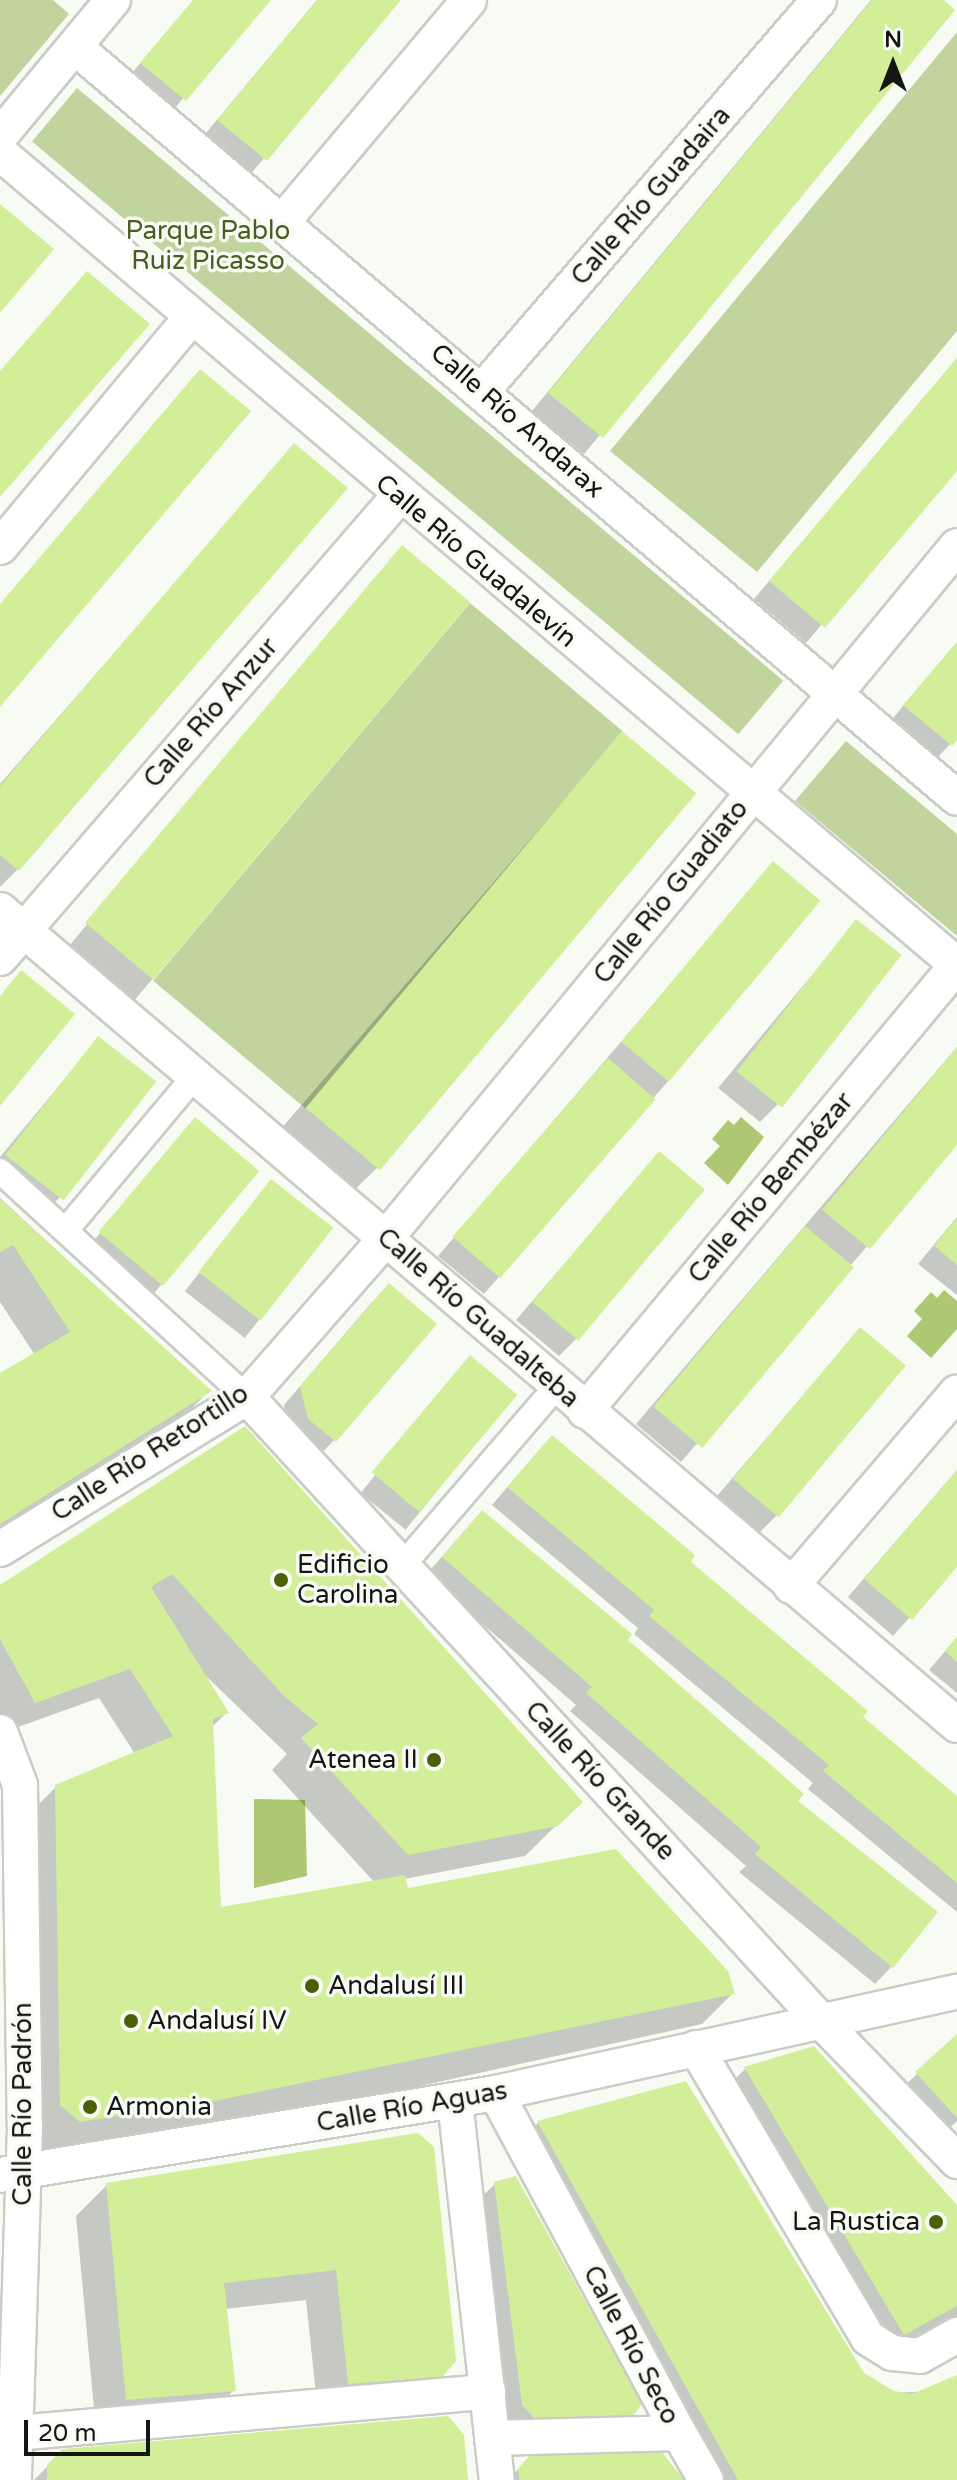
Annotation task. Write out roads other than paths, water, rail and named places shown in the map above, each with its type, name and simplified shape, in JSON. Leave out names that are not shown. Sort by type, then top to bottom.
[{"type":"street","points":[[284,220],[469,0]]},
{"type":"street","name":"Calle Río Guadaira","points":[[482,391],[819,0]]},
{"type":"street","points":[[0,136],[75,47],[96,6]]},
{"type":"street","name":"Calle Río Andarax","points":[[75,47],[284,220],[957,798]]},
{"type":"street","name":"Calle Río Guadalevín","points":[[0,153],[399,496],[957,965]]},
{"type":"street","points":[[0,547],[191,318]]},
{"type":"street","name":"Calle Río Anzur","points":[[0,958],[12,920],[399,496]]},
{"type":"street","name":"Calle Río Guadiato","points":[[386,1238],[957,546]]},
{"type":"street","name":"Calle Río Guadalteba","points":[[12,920],[957,1725]]},
{"type":"street","name":"Calle Río Bembézar","points":[[585,1411],[957,965]]},
{"type":"street","points":[[66,1230],[194,1077]]},
{"type":"street","points":[[0,1171],[247,1397]]},
{"type":"street","name":"Calle Río Retortillo","points":[[0,1549],[247,1397],[386,1238]]},
{"type":"street","points":[[402,1566],[557,1386]]},
{"type":"street","points":[[791,1586],[957,1392]]},
{"type":"street","name":"Calle Río Grande","points":[[247,1397],[820,2020],[957,2161]]},
{"type":"street","name":"Calle Río Padrón","points":[[0,1732],[20,1785],[12,2173],[14,2480]]},
{"type":"street","name":"Calle Río Aguas","points":[[12,2173],[455,2101],[957,1992]]},
{"type":"street","points":[[696,2048],[868,2338],[892,2353],[920,2356],[957,2335]]},
{"type":"street","name":"Calle Río Seco","points":[[492,2438],[679,2433],[496,2093]]},
{"type":"street","points":[[455,2101],[497,2480]]},
{"type":"street","points":[[15,2433],[488,2392]]},
{"type":"street","points":[[679,2433],[706,2480]]},
{"type":"place","name":"Edificio Carolina","points":[[281,1580]]},
{"type":"place","name":"Atenea II","points":[[434,1760]]},
{"type":"place","name":"Andalusí III","points":[[312,1986]]},
{"type":"place","name":"Andalusí IV","points":[[131,2021]]},
{"type":"place","name":"Armonia","points":[[90,2107]]},
{"type":"place","name":"La Rustica","points":[[936,2222]]},
{"type":"park label","name":"Parque Pablo Ruiz Picasso","points":[[208,246]]}]
